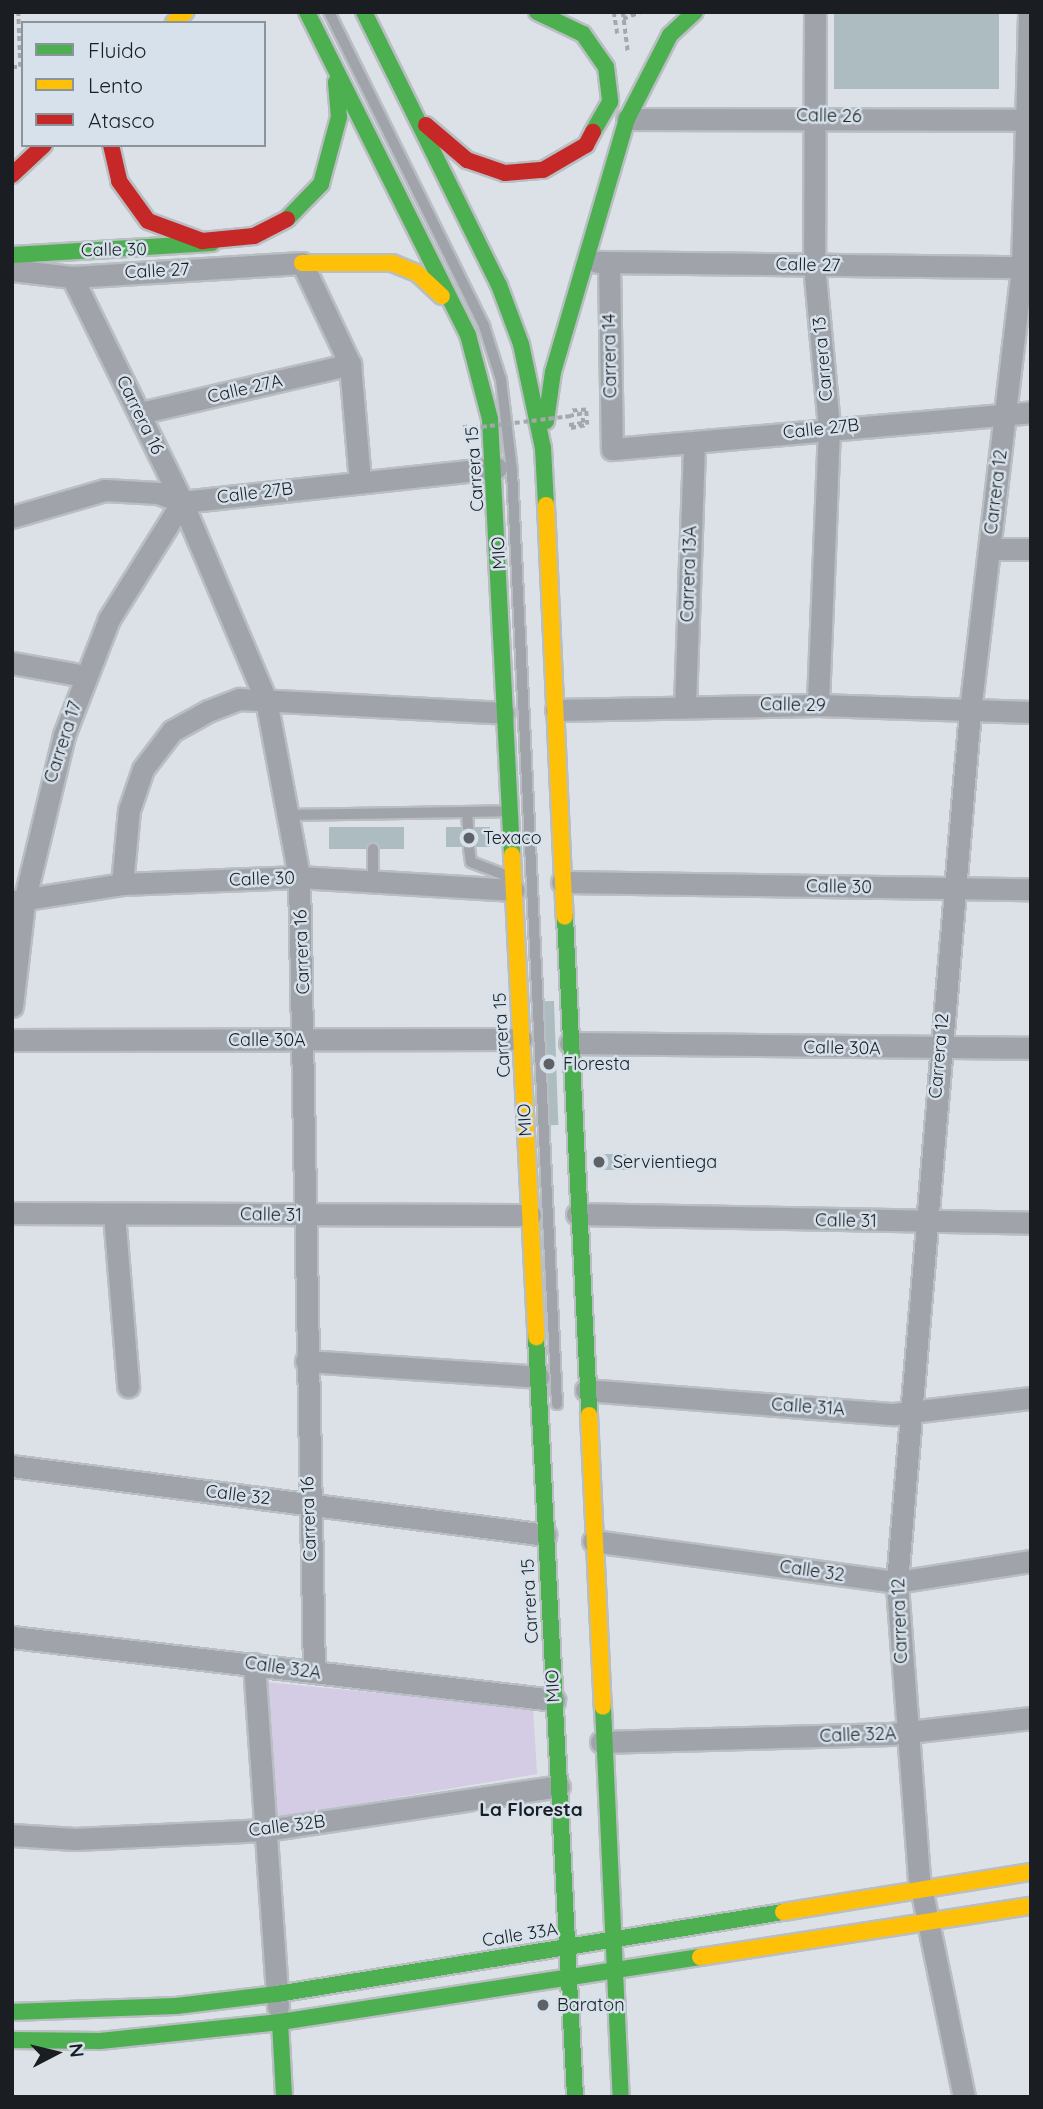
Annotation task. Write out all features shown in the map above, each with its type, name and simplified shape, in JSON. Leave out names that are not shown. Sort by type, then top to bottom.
[{"type":"main road","name":"Carrera 15","points":[[307,12],[461,319],[485,384],[496,468],[513,885],[554,1700],[559,1786],[578,1942],[580,1984],[575,2097]]},
{"type":"main road","points":[[364,12],[376,51],[414,115],[499,285],[521,344],[543,448],[593,1541],[607,1942],[621,2097]]},
{"type":"main road","points":[[414,115],[467,160],[505,173],[543,170],[577,153],[607,113],[609,76],[591,40],[537,12]]},
{"type":"main road","points":[[543,448],[553,373],[627,118],[670,35],[695,12]]},
{"type":"main road","points":[[111,147],[119,181],[148,221],[178,236],[216,242],[267,232],[313,197],[328,169],[339,117],[335,69]]},
{"type":"main road","points":[[12,176],[42,147]]},
{"type":"main road","name":"Calle 30","points":[[12,255],[216,242]]},
{"type":"main road","points":[[302,263],[405,266],[428,280],[461,319]]},
{"type":"main road","name":"Calle 33A","points":[[12,2012],[163,2007],[277,1994],[578,1942],[607,1942],[921,1888],[1031,1872]]},
{"type":"main road","points":[[12,2040],[100,2041],[280,2022],[580,1984],[609,1976],[1031,1906]]},
{"type":"main road","points":[[280,2022],[284,2097]]},
{"type":"street","name":"Carrera 13","points":[[815,12],[814,265],[829,428],[818,705]]},
{"type":"street","name":"Carrera 12","points":[[964,2097],[926,1923],[921,1888],[905,1733],[897,1582],[908,1412],[970,711],[1005,413],[1026,267],[1029,12]]},
{"type":"street","name":"Calle 26","points":[[627,118],[814,116],[1028,120]]},
{"type":"street","name":"Calle 27","points":[[585,262],[1026,267]]},
{"type":"street","name":"Carrera 14","points":[[609,262],[612,449]]},
{"type":"street","name":"Calle 27","points":[[12,270],[72,276],[302,263]]},
{"type":"street","points":[[302,263],[350,364],[360,481]]},
{"type":"street","name":"Carrera 16","points":[[72,276],[182,502],[266,700],[299,877],[306,1040],[306,1361],[314,1672]]},
{"type":"street","name":"Calle 27A","points":[[140,413],[350,364]]},
{"type":"street","name":"Calle 27B","points":[[612,449],[1031,412]]},
{"type":"street","name":"Carrera 13A","points":[[685,705],[694,443]]},
{"type":"street","name":"Calle 27B","points":[[182,502],[496,468]]},
{"type":"street","points":[[12,517],[105,491],[158,493],[182,502]]},
{"type":"street","name":"Carrera 17","points":[[12,1006],[18,902],[48,788],[85,676],[147,550],[182,502]]},
{"type":"street","points":[[989,549],[1031,550]]},
{"type":"street","points":[[12,663],[85,676]]},
{"type":"street","points":[[122,884],[129,810],[143,769],[172,731],[240,699],[505,713]]},
{"type":"street","name":"Calle 29","points":[[556,710],[685,705],[818,705],[1031,712]]},
{"type":"street","name":"Calle 30","points":[[18,902],[122,884],[299,877],[472,887],[513,885]]},
{"type":"street","name":"Calle 30","points":[[562,881],[1031,889]]},
{"type":"street","name":"Calle 30A","points":[[12,1040],[521,1039]]},
{"type":"street","name":"Calle 30A","points":[[570,1043],[1031,1048]]},
{"type":"street","name":"Calle 31","points":[[12,1213],[530,1216]]},
{"type":"street","points":[[114,1214],[128,1386]]},
{"type":"street","name":"Calle 31","points":[[577,1214],[1031,1223]]},
{"type":"street","points":[[306,1361],[538,1377]]},
{"type":"street","name":"Calle 31A","points":[[586,1390],[908,1412],[1031,1398]]},
{"type":"street","name":"Calle 32","points":[[12,1466],[546,1535]]},
{"type":"street","name":"Calle 32","points":[[593,1541],[897,1582],[1031,1561]]},
{"type":"street","name":"Calle 32A","points":[[12,1637],[554,1700]]},
{"type":"street","points":[[254,1664],[280,2022]]},
{"type":"street","name":"Calle 32A","points":[[601,1742],[905,1733],[1031,1718]]},
{"type":"street","name":"Calle 32B","points":[[12,1835],[75,1839],[266,1830],[559,1786]]},
{"type":"lane","name":"MIO","points":[[329,12],[484,326],[501,380],[512,471],[557,1418]]},
{"type":"lane","points":[[350,12],[376,51],[481,283]]},
{"type":"lane","points":[[487,295],[513,358],[523,428]]},
{"type":"lane","name":"MIO","points":[[530,469],[607,1942]]},
{"type":"lane","points":[[288,815],[510,811]]},
{"type":"lane","points":[[467,812],[468,828]]},
{"type":"lane","points":[[373,814],[374,827]]},
{"type":"lane","points":[[469,848],[472,887]]},
{"type":"lane","points":[[373,849],[373,881]]},
{"type":"lane","points":[[471,862],[513,885]]},
{"type":"lane","points":[[609,1976],[609,2097]]},
{"type":"lane","points":[[587,2044],[590,2097]]},
{"type":"path","points":[[12,67],[20,66],[18,12]]},
{"type":"path","points":[[614,12],[621,60],[629,59],[623,13]]},
{"type":"path","points":[[623,19],[641,12]]},
{"type":"path","points":[[473,428],[571,416],[582,414],[583,423],[565,425],[564,412],[586,410],[587,425],[564,429]]},
{"type":"shaded area","points":[[265,1682],[533,1708],[537,1774],[274,1818]]},
{"type":"building","points":[[834,12],[999,12],[999,89],[834,89]]},
{"type":"building","points":[[329,827],[404,827],[404,849],[329,849]]},
{"type":"building","points":[[446,827],[490,827],[490,847],[446,847]]},
{"type":"building","name":"Floresta","points":[[554,1001],[558,1125],[542,1125],[538,1002]]},
{"type":"building","points":[[593,1154],[626,1154],[626,1170],[593,1170]]},
{"type":"traffic: fast","points":[[307,12],[468,335],[490,419],[512,855]]},
{"type":"traffic: fast","points":[[364,12],[499,285],[521,344],[543,448],[546,505]]},
{"type":"traffic: fast","points":[[537,12],[583,34],[606,67],[610,102],[593,132]]},
{"type":"traffic: fast","points":[[546,421],[553,372],[627,119],[670,35],[695,12]]},
{"type":"traffic: fast","points":[[287,219],[321,184],[339,117],[336,82]]},
{"type":"traffic: fast","points":[[12,255],[212,243]]},
{"type":"traffic: fast","points":[[565,917],[589,1415]]},
{"type":"traffic: fast","points":[[536,1337],[575,2097]]},
{"type":"traffic: fast","points":[[603,1707],[621,2097]]},
{"type":"traffic: fast","points":[[12,2012],[176,2006],[277,1994],[783,1912]]},
{"type":"traffic: fast","points":[[12,2040],[100,2041],[280,2022],[700,1957]]},
{"type":"traffic: fast","points":[[280,2022],[284,2097]]},
{"type":"traffic: slow","points":[[176,21],[185,12]]},
{"type":"traffic: slow","points":[[302,263],[392,263],[417,273],[442,296]]},
{"type":"traffic: slow","points":[[546,505],[565,917]]},
{"type":"traffic: slow","points":[[512,855],[536,1337]]},
{"type":"traffic: slow","points":[[589,1415],[603,1707]]},
{"type":"traffic: slow","points":[[783,1912],[1031,1872]]},
{"type":"traffic: slow","points":[[700,1957],[1031,1906]]},
{"type":"traffic: jam","points":[[426,125],[467,160],[505,173],[543,170],[586,145],[593,132]]},
{"type":"traffic: jam","points":[[12,175],[42,147]]},
{"type":"traffic: jam","points":[[111,147],[119,181],[148,221],[202,241],[254,236],[287,219]]},
{"type":"place","name":"Texaco","points":[[469,838]]},
{"type":"place","name":"Floresta","points":[[549,1064]]},
{"type":"place","name":"Servientiega","points":[[599,1162]]},
{"type":"place","name":"Baraton","points":[[543,2005]]},
{"type":"district","name":"La Floresta","points":[[531,1810]]}]
